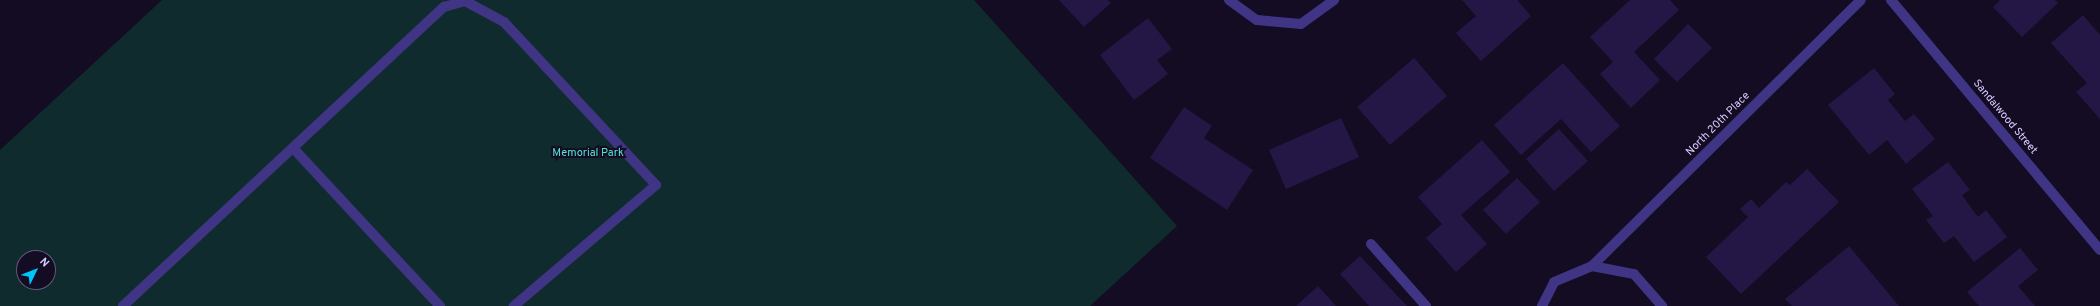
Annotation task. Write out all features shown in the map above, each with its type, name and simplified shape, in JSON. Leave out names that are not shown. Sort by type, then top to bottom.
[{"type":"street","points":[[1228,0],[1257,20],[1301,24],[1334,0]]},
{"type":"street","name":"North 20th Place","points":[[1542,306],[1554,282],[1592,266],[1861,0]]},
{"type":"street","name":"Sandalwood Street","points":[[1891,0],[2100,250]]},
{"type":"street","points":[[123,306],[444,7],[465,1],[504,22],[656,185],[514,306]]},
{"type":"street","points":[[293,148],[440,306]]},
{"type":"street","points":[[1371,244],[1426,306]]},
{"type":"street","points":[[1592,266],[1634,274],[1662,306]]},
{"type":"green space","name":"Memorial Park","points":[[162,0],[974,0],[1177,226],[1090,306],[0,306],[0,150]]},
{"type":"building","points":[[1059,0],[1108,0],[1111,3],[1084,27]]},
{"type":"building","points":[[1462,0],[1517,0],[1531,16],[1481,61],[1456,33],[1476,16]]},
{"type":"building","points":[[1630,0],[1670,0],[1679,10],[1634,52],[1660,80],[1631,108],[1600,74],[1613,62],[1590,37]]},
{"type":"building","points":[[2000,0],[2055,0],[2058,3],[2022,37],[1993,7]]},
{"type":"building","points":[[2083,15],[2100,35],[2100,119],[2076,92],[2087,83],[2051,43]]},
{"type":"building","points":[[1148,18],[1172,49],[1157,60],[1168,74],[1134,100],[1100,55]]},
{"type":"building","points":[[1688,24],[1712,48],[1677,82],[1654,59]]},
{"type":"building","points":[[1414,58],[1447,96],[1390,145],[1357,107]]},
{"type":"building","points":[[1563,63],[1620,126],[1591,152],[1561,119],[1521,155],[1494,125]]},
{"type":"building","points":[[1874,68],[1895,94],[1888,100],[1905,121],[1914,114],[1935,139],[1906,164],[1887,140],[1869,155],[1828,105]]},
{"type":"building","points":[[1184,107],[1212,126],[1204,138],[1253,170],[1227,210],[1150,158]]},
{"type":"building","points":[[1341,118],[1359,157],[1286,189],[1269,150]]},
{"type":"building","points":[[1559,129],[1588,161],[1554,191],[1526,159]]},
{"type":"building","points":[[1482,140],[1510,172],[1461,215],[1487,244],[1456,272],[1426,238],[1442,224],[1418,197]]},
{"type":"building","points":[[1948,162],[1970,190],[1962,195],[1978,217],[1986,210],[2007,237],[1974,262],[1954,236],[1944,243],[1926,220],[1933,216],[1912,189]]},
{"type":"building","points":[[1807,169],[1839,202],[1741,294],[1706,257],[1748,217],[1740,209],[1751,199],[1759,208],[1786,182],[1790,185]]},
{"type":"building","points":[[1517,178],[1540,202],[1506,234],[1483,210]]},
{"type":"building","points":[[1849,246],[1899,306],[1792,306],[1785,299]]},
{"type":"building","points":[[2020,248],[2038,270],[2018,286],[2035,306],[1979,306],[1967,292]]},
{"type":"building","points":[[1360,256],[1407,306],[1369,306],[1340,274]]},
{"type":"building","points":[[1318,286],[1336,306],[1296,306]]}]
